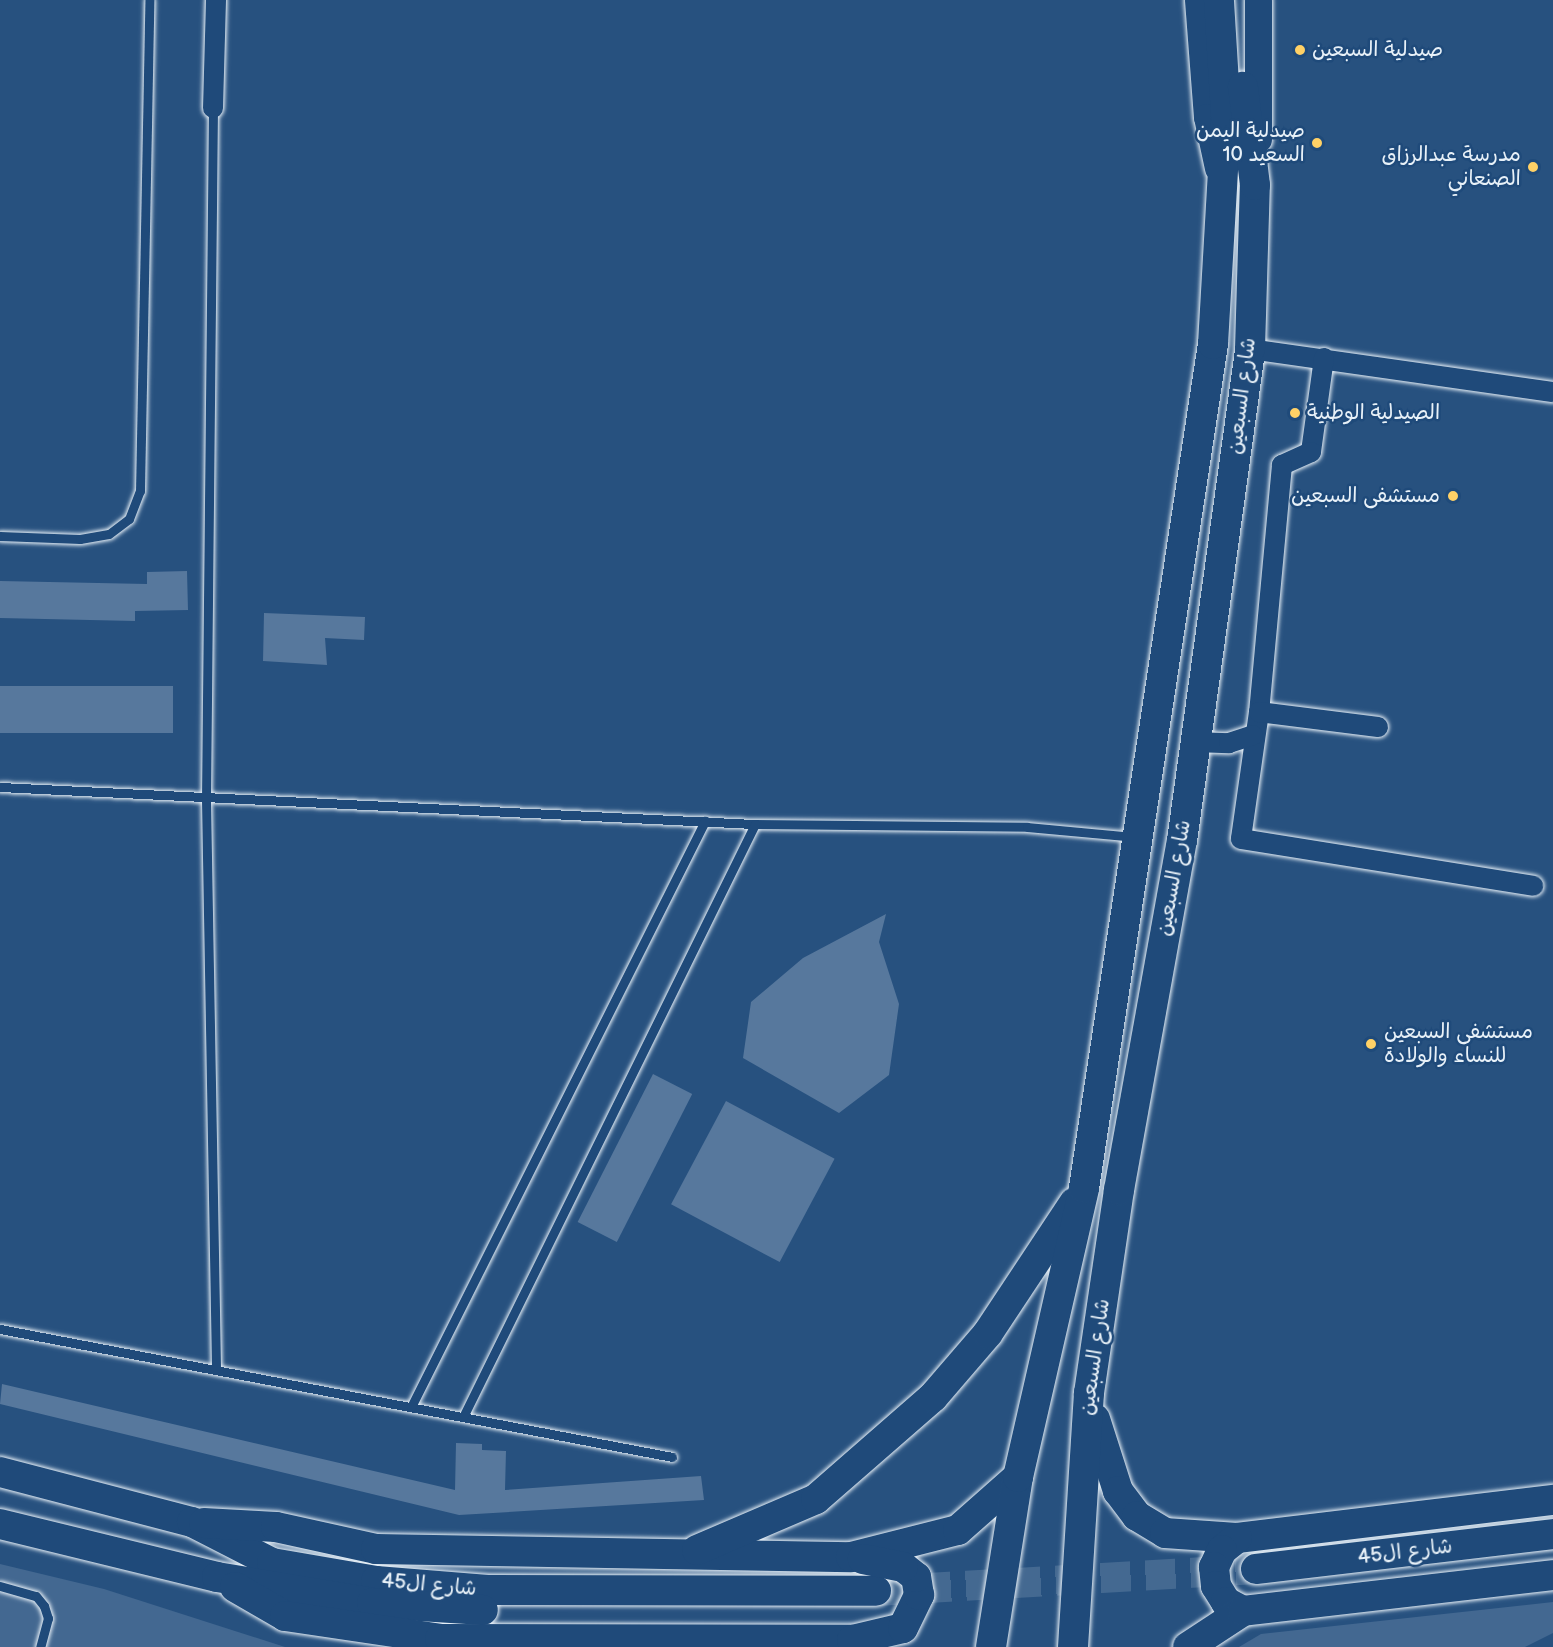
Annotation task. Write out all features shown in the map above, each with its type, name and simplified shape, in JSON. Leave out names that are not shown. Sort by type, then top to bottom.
[{"type":"main road","points":[[1198,0],[1207,117],[1223,190]]},
{"type":"main road","points":[[1219,0],[1235,112]]},
{"type":"main road","points":[[1235,112],[1237,0]]},
{"type":"main road","points":[[1255,185],[1258,0]]},
{"type":"main road","name":"شارع السبعين","points":[[991,1647],[1018,1477],[1084,1188],[1134,837],[1213,344],[1223,190],[1235,112]]},
{"type":"main road","name":"شارع السبعين","points":[[1073,1647],[1089,1393],[1194,742],[1250,349],[1255,185],[1235,112]]},
{"type":"main road","points":[[675,1557],[816,1499],[933,1397],[988,1333],[1084,1188]]},
{"type":"main road","points":[[1089,1393],[1103,1456],[1118,1491],[1137,1516],[1165,1533],[1236,1538],[1553,1500]]},
{"type":"main road","name":"شارع ال45","points":[[0,1472],[192,1522],[272,1563],[376,1581],[488,1590],[877,1601],[478,1610],[372,1602],[217,1577],[0,1524]]},
{"type":"main road","points":[[851,1557],[958,1530],[1018,1477]]},
{"type":"main road","points":[[192,1522],[276,1527],[376,1549],[675,1557],[851,1557],[903,1567],[916,1577],[919,1595],[903,1628],[858,1644],[440,1639],[285,1616],[217,1577]]},
{"type":"main road","name":"شارع ال45","points":[[1252,1589],[1553,1534]]},
{"type":"main road","points":[[1236,1538],[1222,1550],[1214,1567],[1216,1586],[1226,1602],[1252,1589],[1553,1575]]},
{"type":"main road","name":"شارع ال45","points":[[1252,1589],[1553,1550]]},
{"type":"main road","points":[[1188,1647],[1252,1589]]},
{"type":"street","points":[[213,108],[216,0]]},
{"type":"street","points":[[1250,349],[1553,392]]},
{"type":"street","points":[[1324,358],[1311,452],[1282,465],[1259,712],[1253,735],[1241,839],[1533,886]]},
{"type":"street","points":[[1259,712],[1378,727]]},
{"type":"street","points":[[1194,742],[1229,743],[1253,735]]},
{"type":"lane","points":[[0,536],[109,534],[129,519],[140,491],[149,0]]},
{"type":"lane","points":[[213,108],[206,800],[216,1370]]},
{"type":"lane","points":[[0,788],[206,800],[755,824],[1027,827],[1134,837]]},
{"type":"lane","points":[[411,1407],[705,821]]},
{"type":"lane","points":[[463,1417],[755,824]]},
{"type":"lane","points":[[0,1329],[672,1457]]},
{"type":"lane","points":[[0,1586],[36,1596],[44,1606],[48,1618],[40,1647]]},
{"type":"shaded area","points":[[0,1564],[104,1589],[285,1647],[0,1647]]},
{"type":"shaded area","points":[[1553,1602],[1553,1633],[1525,1647],[1239,1647],[1261,1634]]},
{"type":"building","points":[[187,571],[188,610],[135,611],[135,621],[0,618],[0,581],[147,584],[147,572]]},
{"type":"building","points":[[264,613],[365,617],[364,640],[325,638],[327,665],[263,661]]},
{"type":"building","points":[[0,686],[173,686],[173,733],[0,733]]},
{"type":"building","points":[[886,914],[879,942],[899,1004],[889,1075],[839,1113],[743,1058],[751,1002],[803,958]]},
{"type":"building","points":[[653,1074],[692,1094],[617,1242],[578,1222]]},
{"type":"building","points":[[726,1101],[835,1159],[780,1262],[671,1204]]},
{"type":"building","points":[[2,1384],[455,1490],[456,1443],[482,1444],[482,1450],[506,1451],[505,1490],[701,1476],[704,1500],[459,1515],[0,1404]]},
{"type":"tunnel","points":[[876,1591],[1256,1569]]},
{"type":"place","name":"صيدلية السبعين","points":[[1300,50]]},
{"type":"place","name":"صيدلية اليمن السعيد 10","points":[[1317,143]]},
{"type":"place","name":"مدرسة عبدالرزاق الصنعاني","points":[[1533,167]]},
{"type":"place","name":"الصيدلية الوطنية","points":[[1295,413]]},
{"type":"place","name":"مستشفى السبعين","points":[[1453,496]]},
{"type":"place","name":"مستشفى السبعين للنساء والولادة","points":[[1371,1044]]}]
